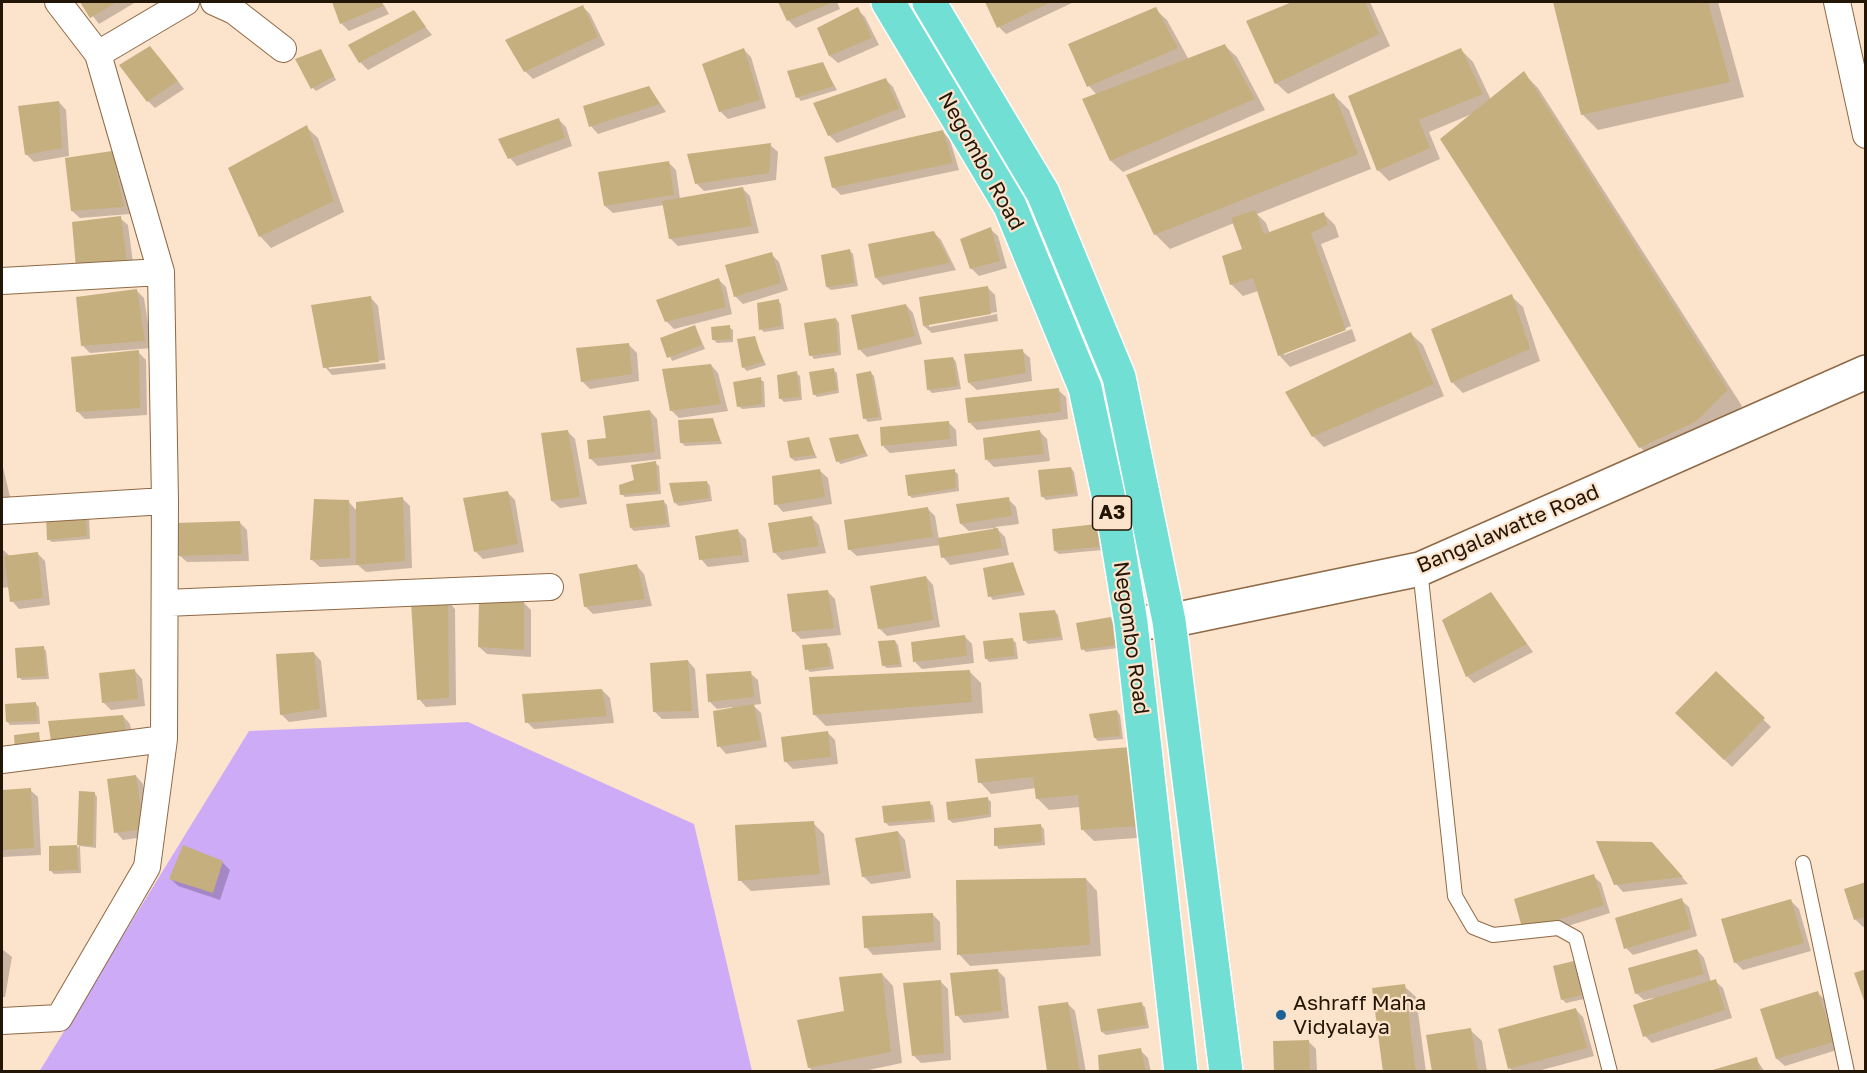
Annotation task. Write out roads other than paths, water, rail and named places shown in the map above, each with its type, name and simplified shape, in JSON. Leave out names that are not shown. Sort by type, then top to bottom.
[{"type":"highway","name":"Negombo Road","points":[[888,2],[1011,206],[1085,388],[1116,532],[1131,623],[1181,1071]]},
{"type":"highway","name":"Negombo Road","points":[[929,2],[1043,194],[1119,377],[1168,621],[1226,1071]]},
{"type":"street","points":[[2,1021],[59,1018],[147,867],[164,739],[165,501],[161,272],[98,54],[58,2]]},
{"type":"street","points":[[98,54],[186,2]]},
{"type":"street","points":[[214,2],[234,11],[283,49]]},
{"type":"street","points":[[1838,2],[1866,135]]},
{"type":"street","points":[[2,281],[161,272]]},
{"type":"street","name":"Bangalawatte Road","points":[[1131,623],[1168,621],[1420,569],[1866,372]]},
{"type":"street","points":[[2,511],[165,501]]},
{"type":"street","points":[[165,603],[550,588]]},
{"type":"street","points":[[2,760],[164,739]]},
{"type":"lane","points":[[1420,569],[1455,896],[1473,927],[1493,935],[1558,928],[1576,938],[1610,1071]]},
{"type":"lane","points":[[1803,863],[1847,1071]]},
{"type":"place","name":"Ashraff Maha Vidyalaya","points":[[1281,1015]]}]
